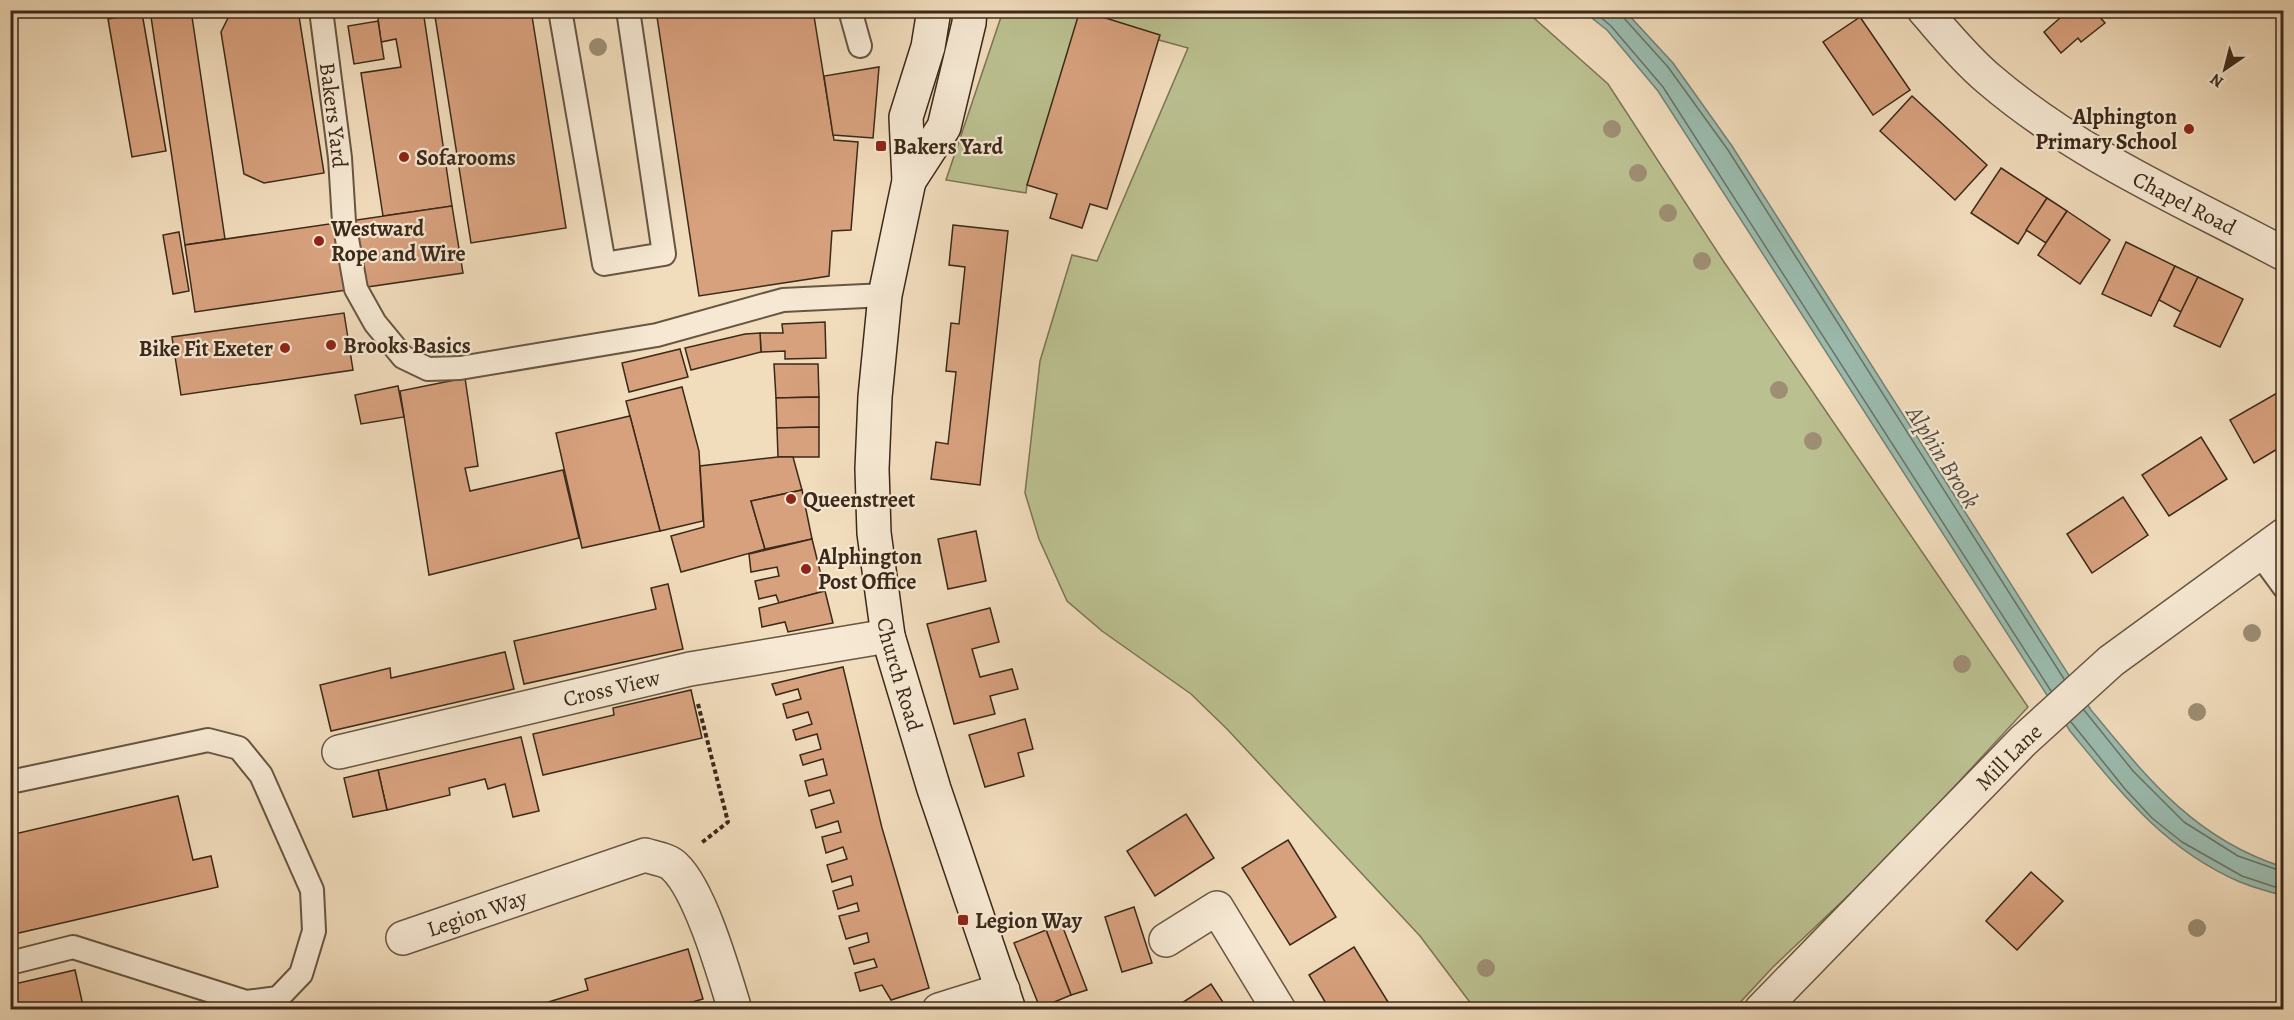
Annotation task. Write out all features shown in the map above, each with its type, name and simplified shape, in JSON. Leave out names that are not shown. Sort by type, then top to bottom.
[{"type":"street","name":"Church Road","points":[[934,10],[928,47],[906,117],[909,181],[885,295],[875,398],[872,469],[874,533],[888,636],[934,789],[1006,1000]]},
{"type":"street","name":"Church Road","points":[[909,181],[944,127],[969,23],[970,10]]},
{"type":"street","name":"Chapel Road","points":[[1924,10],[1988,79],[2040,119],[2085,149],[2145,184],[2283,254]]},
{"type":"street","name":"Mill Lane","points":[[1761,1010],[2024,741],[2111,662],[2271,544]]},
{"type":"street","name":"Cross View","points":[[339,752],[690,669],[888,636]]},
{"type":"street","name":"Legion Way","points":[[403,938],[645,855],[673,865]]},
{"type":"street","points":[[673,865],[689,883],[722,966],[735,1010]]},
{"type":"street","points":[[1166,940],[1217,909],[1279,1010]]},
{"type":"street","points":[[939,1010],[1006,1000]]},
{"type":"lane","name":"Bakers Yard","points":[[321,10],[340,158],[344,222],[356,289],[375,322],[403,357],[428,369],[460,368],[657,335],[783,300],[885,295]]},
{"type":"lane","points":[[564,11],[604,264],[664,255],[628,10]]},
{"type":"lane","points":[[850,10],[860,46]]},
{"type":"lane","points":[[2271,544],[2283,587]]},
{"type":"lane","points":[[10,782],[208,740],[239,748],[261,775],[312,890],[314,931],[301,974],[286,990],[278,998],[246,1002],[73,947],[10,963]]},
{"type":"path","points":[[673,865],[728,822],[690,669]]},
{"type":"green space","points":[[1003,11],[1526,11],[1608,84],[1724,262],[2028,707],[1893,853],[1773,967],[1734,1009],[1475,1009],[1420,936],[1227,729],[1191,694],[1102,631],[1067,601],[1039,539],[1025,493],[1040,361],[1072,255],[1097,261],[1188,48],[1082,19],[1026,193],[946,180]]},
{"type":"water","points":[[1583,11],[1625,11],[1673,63],[1732,146],[2091,710],[2133,760],[2175,804],[2224,840],[2252,855],[2283,867],[2283,896],[2245,884],[2213,869],[2166,836],[2126,797],[2070,731],[1658,91],[1607,30]]},
{"type":"building","points":[[150,10],[191,10],[225,239],[185,245]]},
{"type":"building","points":[[232,10],[298,10],[324,173],[264,183],[244,174],[221,32]]},
{"type":"building","points":[[377,10],[423,10],[452,206],[383,216],[361,73],[401,67],[396,39],[381,42]]},
{"type":"building","points":[[434,10],[531,10],[566,228],[471,243]]},
{"type":"building","points":[[656,10],[813,10],[834,140],[858,142],[851,230],[832,231],[829,276],[699,296]]},
{"type":"building","points":[[1080,10],[1160,35],[1107,209],[1090,204],[1082,228],[1050,218],[1057,194],[1027,185]]},
{"type":"building","points":[[2053,10],[2103,10],[2098,15],[2105,23],[2081,42],[2078,38],[2061,53],[2044,32],[2060,18]]},
{"type":"building","points":[[142,13],[166,151],[132,157],[108,19]]},
{"type":"building","points":[[1860,17],[1910,90],[1873,115],[1823,42]]},
{"type":"building","points":[[378,21],[384,59],[354,64],[348,26]]},
{"type":"building","points":[[879,67],[873,138],[833,135],[824,76]]},
{"type":"building","points":[[1912,96],[1987,165],[1955,200],[1880,131]]},
{"type":"building","points":[[2001,168],[2047,198],[2018,244],[1971,213]]},
{"type":"building","points":[[2047,198],[2067,211],[2046,243],[2026,230]]},
{"type":"building","points":[[452,206],[463,273],[195,312],[185,245]]},
{"type":"building","points":[[2067,211],[2110,240],[2080,284],[2038,255]]},
{"type":"building","points":[[953,225],[1008,231],[980,485],[931,479],[936,442],[948,444],[956,372],[946,371],[951,323],[959,324],[965,267],[949,265]]},
{"type":"building","points":[[179,232],[189,291],[173,294],[163,235]]},
{"type":"building","points":[[2126,242],[2175,266],[2151,316],[2102,294]]},
{"type":"building","points":[[2175,266],[2198,277],[2181,312],[2159,300]]},
{"type":"building","points":[[2198,277],[2243,299],[2220,347],[2174,326]]},
{"type":"building","points":[[344,313],[353,370],[181,395],[172,337]]},
{"type":"building","points":[[825,322],[826,358],[785,359],[785,351],[761,352],[760,333],[783,333],[782,324]]},
{"type":"building","points":[[760,333],[761,352],[691,370],[685,348],[745,334]]},
{"type":"building","points":[[680,349],[688,377],[629,392],[622,363]]},
{"type":"building","points":[[774,364],[818,364],[819,397],[776,398]]},
{"type":"building","points":[[465,378],[478,466],[465,468],[470,491],[563,470],[579,538],[429,575],[400,391]]},
{"type":"building","points":[[398,386],[404,417],[361,424],[355,395]]},
{"type":"building","points":[[682,387],[699,451],[703,521],[660,531],[626,401]]},
{"type":"building","points":[[2284,389],[2284,445],[2254,463],[2230,420]]},
{"type":"building","points":[[819,397],[819,427],[777,428],[776,398]]},
{"type":"building","points":[[630,416],[660,531],[582,548],[556,433]]},
{"type":"building","points":[[819,427],[819,457],[778,457],[777,428]]},
{"type":"building","points":[[2201,437],[2227,479],[2169,516],[2142,475]]},
{"type":"building","points":[[793,457],[802,490],[751,501],[765,549],[681,572],[671,536],[704,527],[700,466]]},
{"type":"building","points":[[802,490],[812,539],[765,549],[751,501]]},
{"type":"building","points":[[2123,497],[2148,535],[2092,573],[2067,534]]},
{"type":"building","points":[[976,531],[986,581],[948,589],[938,539]]},
{"type":"building","points":[[812,539],[825,591],[779,603],[776,595],[759,599],[755,581],[779,576],[777,567],[751,572],[749,554]]},
{"type":"building","points":[[668,584],[683,649],[524,684],[514,641],[656,609],[651,588]]},
{"type":"building","points":[[825,591],[833,623],[788,632],[785,622],[762,627],[759,608]]},
{"type":"building","points":[[990,608],[999,642],[972,649],[980,677],[1012,669],[1018,689],[990,696],[995,714],[954,724],[927,624]]},
{"type":"building","points":[[505,652],[514,689],[331,731],[320,685],[390,668],[391,678]]},
{"type":"building","points":[[843,667],[882,828],[929,988],[891,1000],[882,985],[860,991],[855,973],[877,967],[874,959],[854,964],[849,948],[869,942],[867,933],[846,939],[839,916],[859,911],[857,903],[838,909],[833,891],[853,885],[851,876],[832,882],[827,865],[847,859],[843,847],[826,853],[822,837],[841,832],[838,821],[816,828],[811,810],[834,803],[830,790],[809,796],[805,781],[827,775],[823,759],[803,765],[800,755],[821,749],[817,734],[796,740],[793,730],[812,724],[808,712],[787,718],[783,704],[801,699],[798,689],[776,695],[772,684]]},
{"type":"building","points":[[691,690],[702,738],[543,775],[533,734],[614,715],[613,708]]},
{"type":"building","points":[[1025,719],[1033,749],[1018,753],[1024,776],[985,787],[969,735]]},
{"type":"building","points":[[521,737],[539,811],[513,817],[505,784],[488,789],[485,779],[449,788],[450,795],[387,810],[378,770]]},
{"type":"building","points":[[378,770],[387,810],[353,817],[344,778]]},
{"type":"building","points":[[178,796],[193,860],[211,856],[218,887],[10,935],[10,835]]},
{"type":"building","points":[[1186,814],[1214,858],[1155,896],[1127,851]]},
{"type":"building","points":[[1288,840],[1336,917],[1290,945],[1242,868]]},
{"type":"building","points":[[2031,872],[2063,901],[2017,950],[1986,921]]},
{"type":"building","points":[[1134,907],[1152,963],[1122,972],[1105,917]]},
{"type":"building","points":[[1062,925],[1087,990],[1071,995],[1046,930]]},
{"type":"building","points":[[1046,930],[1071,995],[1040,1008],[1014,943]]},
{"type":"building","points":[[1354,947],[1393,1010],[1330,1010],[1309,975]]},
{"type":"building","points":[[688,949],[703,999],[665,1010],[522,1010],[588,990],[585,979]]},
{"type":"building","points":[[75,970],[84,1010],[10,1010],[10,985]]},
{"type":"building","points":[[1211,984],[1228,1010],[1171,1010]]},
{"type":"place","name":"Alphington Primary School","points":[[2189,129]]},
{"type":"place","name":"Bakers Yard","points":[[881,146]]},
{"type":"place","name":"Sofarooms","points":[[404,157]]},
{"type":"place","name":"Westward Rope and Wire","points":[[319,241]]},
{"type":"place","name":"Brooks Basics","points":[[331,345]]},
{"type":"place","name":"Bike Fit Exeter","points":[[285,348]]},
{"type":"place","name":"Queenstreet","points":[[791,499]]},
{"type":"place","name":"Alphington Post Office","points":[[806,569]]},
{"type":"place","name":"Legion Way","points":[[963,920]]},
{"type":"water label","name":"Alphin Brook","points":[[1943,457]]}]
